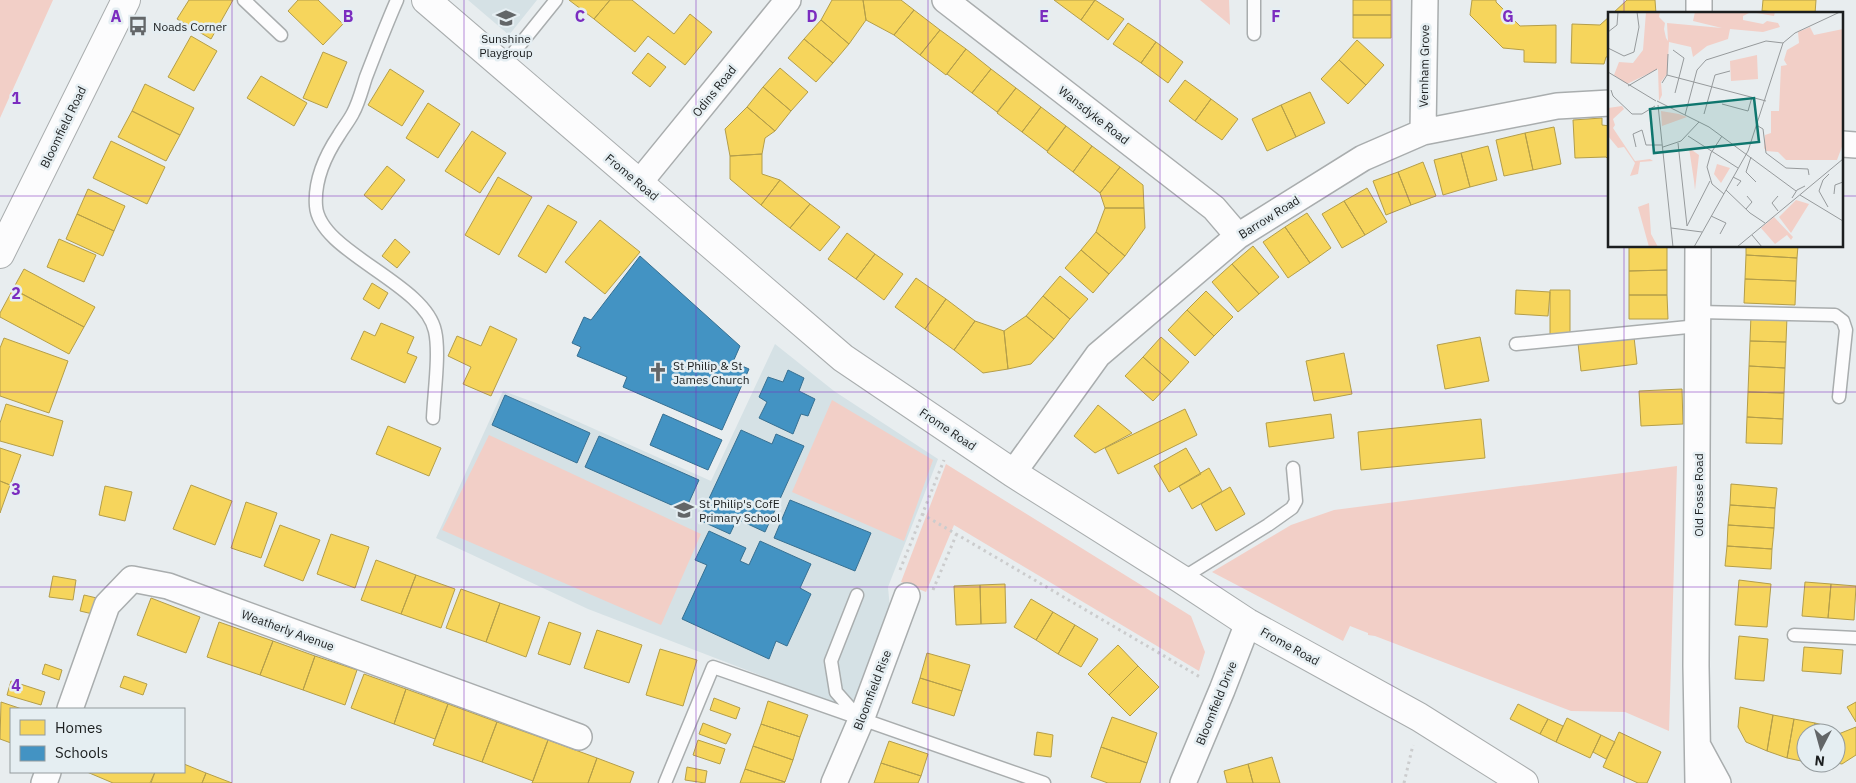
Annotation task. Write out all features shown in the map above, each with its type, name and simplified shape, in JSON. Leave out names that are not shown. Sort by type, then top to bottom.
[{"type":"street","name":"Bloomfield Road","points":[[0,254],[126,0]]},
{"type":"street","name":"Frome Road","points":[[426,0],[843,358],[1013,473],[1248,623],[1420,717],[1524,783]]},
{"type":"street","name":"Odins Road","points":[[639,183],[788,0]]},
{"type":"street","name":"Wansdyke Road","points":[[945,0],[1214,208],[1238,236]]},
{"type":"street","name":"Vernham Grove","points":[[1423,132],[1425,0]]},
{"type":"street","name":"Barrow Road","points":[[1013,473],[1098,355],[1238,236],[1363,158],[1423,132],[1557,106],[1608,103]]},
{"type":"street","name":"Old Fosse Road","points":[[1698,248],[1696,744],[1698,783]]},
{"type":"street","name":"Weatherly Avenue","points":[[70,708],[107,605],[132,579],[168,586],[579,737]]},
{"type":"street","name":"Bloomfield Rise","points":[[834,783],[861,720],[907,596]]},
{"type":"street","name":"Bloomfield Drive","points":[[1183,783],[1248,623]]},
{"type":"street","name":"Old Fosse Road","points":[[1696,744],[1718,783]]},
{"type":"lane","points":[[244,0],[281,35]]},
{"type":"lane","points":[[397,0],[385,26],[353,113],[322,165],[316,186],[316,207],[322,226],[417,302],[429,314],[435,330],[437,346],[433,418]]},
{"type":"lane","points":[[502,67],[556,0]]},
{"type":"lane","points":[[1254,0],[1254,34]]},
{"type":"lane","points":[[1516,344],[1698,319],[1835,316],[1843,321],[1846,330],[1839,397]]},
{"type":"lane","points":[[1181,579],[1292,508],[1296,501],[1293,468]]},
{"type":"lane","points":[[857,595],[831,661],[836,692],[861,720]]},
{"type":"lane","points":[[1794,635],[1856,638]]},
{"type":"lane","points":[[665,783],[713,667],[1017,779],[1044,783]]},
{"type":"path","points":[[955,433],[895,583],[907,596],[932,594],[957,532]]},
{"type":"path","points":[[922,514],[957,532],[1222,690]]},
{"type":"path","points":[[1404,783],[1420,717]]},
{"type":"shaded area","points":[[0,0],[53,0],[0,118]]},
{"type":"shaded area","name":"Sunshine Playgroup","points":[[468,0],[537,0],[509,35]]},
{"type":"shaded area","points":[[1200,0],[1229,0],[1230,25]]},
{"type":"shaded area","name":"St Philip's CofE Primary School","points":[[775,344],[834,391],[938,459],[888,587],[890,609],[853,711],[588,609],[436,538],[503,391],[536,403],[711,481]]},
{"type":"shaded area","points":[[832,400],[933,460],[904,541],[792,492]]},
{"type":"shaded area","points":[[489,435],[701,534],[661,625],[442,530]]},
{"type":"shaded area","points":[[946,464],[1191,616],[1205,652],[1199,671],[954,525],[926,592],[901,582]]},
{"type":"shaded area","points":[[1677,466],[1669,731],[1625,712],[1571,711],[1375,636],[1368,635],[1368,633],[1350,626],[1343,641],[1212,572],[1291,525],[1334,510]]},
{"type":"building: Homes","points":[[189,0],[233,0],[211,39],[177,19]]},
{"type":"building: Homes","points":[[298,0],[318,0],[343,24],[323,45],[288,11]]},
{"type":"building: Homes","points":[[569,0],[610,0],[594,19]]},
{"type":"building: Homes","points":[[610,0],[632,0],[674,34],[690,14],[712,32],[685,65],[648,36],[635,52],[594,19]]},
{"type":"building: Homes","points":[[832,0],[863,0],[866,20],[849,44],[821,20]]},
{"type":"building: Homes","points":[[863,0],[901,0],[914,10],[894,35],[866,20]]},
{"type":"building: Homes","points":[[1054,0],[1095,0],[1081,20]]},
{"type":"building: Homes","points":[[1095,0],[1124,19],[1108,40],[1081,20]]},
{"type":"building: Homes","points":[[1353,0],[1391,0],[1391,15],[1353,15]]},
{"type":"building: Homes","points":[[1472,0],[1496,0],[1520,26],[1556,25],[1556,63],[1524,62],[1524,50],[1503,48],[1470,15]]},
{"type":"building: Homes","points":[[1627,0],[1655,0],[1656,12],[1614,12]]},
{"type":"building: Homes","points":[[1763,0],[1816,0],[1815,12],[1762,11]]},
{"type":"building: Homes","points":[[914,10],[940,30],[920,55],[894,35]]},
{"type":"building: Homes","points":[[1353,15],[1391,15],[1391,38],[1353,38]]},
{"type":"building: Homes","points":[[1608,18],[1608,56],[1606,57],[1604,64],[1571,63],[1572,24],[1600,25]]},
{"type":"building: Homes","points":[[821,20],[849,44],[833,63],[804,39]]},
{"type":"building: Homes","points":[[1128,23],[1156,42],[1141,63],[1113,44]]},
{"type":"building: Homes","points":[[940,30],[966,49],[946,75],[920,55]]},
{"type":"building: Homes","points":[[191,36],[217,51],[194,91],[168,77]]},
{"type":"building: Homes","points":[[804,39],[833,63],[816,82],[788,58]]},
{"type":"building: Homes","points":[[1357,40],[1384,65],[1366,85],[1339,60]]},
{"type":"building: Homes","points":[[1156,42],[1183,62],[1168,83],[1141,63]]},
{"type":"building: Homes","points":[[966,49],[991,69],[972,93],[947,74]]},
{"type":"building: Homes","points":[[323,52],[347,62],[327,108],[303,98]]},
{"type":"building: Homes","points":[[648,53],[666,67],[650,87],[632,73]]},
{"type":"building: Homes","points":[[1339,60],[1366,85],[1348,104],[1321,79]]},
{"type":"building: Homes","points":[[780,68],[808,92],[791,111],[763,87]]},
{"type":"building: Homes","points":[[390,69],[424,91],[402,126],[368,105]]},
{"type":"building: Homes","points":[[991,69],[1016,88],[997,112],[972,93]]},
{"type":"building: Homes","points":[[261,76],[307,103],[294,126],[247,98]]},
{"type":"building: Homes","points":[[1185,80],[1211,99],[1195,121],[1169,101]]},
{"type":"building: Homes","points":[[145,84],[194,108],[180,135],[132,111]]},
{"type":"building: Homes","points":[[763,87],[791,111],[775,131],[747,107]]},
{"type":"building: Homes","points":[[1016,88],[1041,107],[1022,132],[997,113]]},
{"type":"building: Homes","points":[[1310,92],[1325,123],[1296,137],[1281,105]]},
{"type":"building: Homes","points":[[1211,99],[1238,119],[1222,140],[1195,121]]},
{"type":"building: Homes","points":[[428,103],[460,124],[438,158],[406,138]]},
{"type":"building: Homes","points":[[1281,105],[1296,137],[1267,151],[1252,119]]},
{"type":"building: Homes","points":[[747,107],[775,131],[765,138],[762,154],[730,156],[725,129]]},
{"type":"building: Homes","points":[[1041,107],[1066,126],[1047,151],[1022,132]]},
{"type":"building: Homes","points":[[132,111],[180,135],[166,161],[118,137]]},
{"type":"building: Homes","points":[[1602,118],[1602,125],[1608,126],[1608,159],[1606,157],[1575,158],[1573,120]]},
{"type":"building: Homes","points":[[1066,126],[1092,146],[1073,172],[1047,152]]},
{"type":"building: Homes","points":[[1554,127],[1561,164],[1533,170],[1525,133]]},
{"type":"building: Homes","points":[[472,131],[506,153],[480,193],[445,171]]},
{"type":"building: Homes","points":[[1525,133],[1533,170],[1504,176],[1496,140]]},
{"type":"building: Homes","points":[[111,141],[165,167],[147,204],[93,178]]},
{"type":"building: Homes","points":[[1092,146],[1120,167],[1100,193],[1073,172]]},
{"type":"building: Homes","points":[[1488,146],[1497,180],[1470,187],[1461,153]]},
{"type":"building: Homes","points":[[1461,153],[1470,187],[1443,195],[1434,160]]},
{"type":"building: Homes","points":[[762,154],[762,174],[780,180],[761,205],[730,179],[730,156]]},
{"type":"building: Homes","points":[[1423,162],[1436,196],[1411,205],[1398,172]]},
{"type":"building: Homes","points":[[387,166],[405,180],[382,210],[364,195]]},
{"type":"building: Homes","points":[[1120,167],[1143,185],[1144,208],[1105,208],[1100,193]]},
{"type":"building: Homes","points":[[1398,172],[1411,205],[1386,215],[1373,181]]},
{"type":"building: Homes","points":[[498,177],[532,197],[499,255],[465,235]]},
{"type":"building: Homes","points":[[780,180],[810,204],[790,228],[761,205]]},
{"type":"building: Homes","points":[[1367,188],[1387,222],[1365,235],[1344,201]]},
{"type":"building: Homes","points":[[88,189],[125,206],[114,231],[77,214]]},
{"type":"building: Homes","points":[[1344,201],[1365,235],[1342,248],[1322,214]]},
{"type":"building: Homes","points":[[810,204],[840,227],[820,251],[790,228]]},
{"type":"building: Homes","points":[[548,205],[577,222],[546,273],[518,256]]},
{"type":"building: Homes","points":[[1105,208],[1144,208],[1145,228],[1125,256],[1096,232]]},
{"type":"building: Homes","points":[[1307,213],[1331,248],[1310,263],[1285,227]]},
{"type":"building: Homes","points":[[77,214],[114,231],[103,256],[66,239]]},
{"type":"building: Homes","points":[[600,220],[640,252],[605,294],[565,262]]},
{"type":"building: Homes","points":[[1285,227],[1310,263],[1288,278],[1263,242]]},
{"type":"building: Homes","points":[[1096,232],[1125,256],[1109,274],[1081,250]]},
{"type":"building: Homes","points":[[847,233],[875,254],[856,279],[828,259]]},
{"type":"building: Homes","points":[[59,239],[96,255],[84,282],[47,267]]},
{"type":"building: Homes","points":[[395,239],[410,252],[397,268],[382,256]]},
{"type":"building: Homes","points":[[1253,246],[1279,277],[1259,294],[1232,264]]},
{"type":"building: Homes","points":[[1629,248],[1667,248],[1667,270],[1629,271]]},
{"type":"building: Homes","points":[[1746,248],[1798,248],[1797,258],[1746,255]]},
{"type":"building: Homes","points":[[1081,250],[1109,274],[1093,293],[1065,268]]},
{"type":"building: Homes","points":[[875,254],[903,274],[884,300],[856,279]]},
{"type":"building: Homes","points":[[1746,255],[1797,258],[1796,281],[1745,279]]},
{"type":"building: Homes","points":[[1232,264],[1259,294],[1238,312],[1212,282]]},
{"type":"building: Homes","points":[[24,269],[95,307],[84,327],[13,289]]},
{"type":"building: Homes","points":[[1667,270],[1667,295],[1629,295],[1629,271]]},
{"type":"building: Homes","points":[[1060,276],[1088,299],[1070,319],[1043,296]]},
{"type":"building: Homes","points":[[916,278],[946,299],[925,329],[895,307]]},
{"type":"building: Homes","points":[[1745,279],[1796,281],[1795,305],[1744,303]]},
{"type":"building: Homes","points":[[372,283],[388,293],[379,309],[363,299]]},
{"type":"building: Homes","points":[[13,289],[84,327],[69,354],[0,317],[0,313]]},
{"type":"building: Homes","points":[[1516,290],[1550,292],[1548,316],[1515,314]]},
{"type":"building: Homes","points":[[1550,290],[1570,290],[1570,334],[1550,334]]},
{"type":"building: Homes","points":[[1206,291],[1233,317],[1214,336],[1187,310]]},
{"type":"building: Homes","points":[[1629,295],[1667,295],[1668,319],[1629,319]]},
{"type":"building: Homes","points":[[1043,296],[1070,319],[1054,339],[1026,316]]},
{"type":"building: Homes","points":[[946,299],[975,321],[954,350],[925,329]]},
{"type":"building: Homes","points":[[1187,310],[1214,336],[1195,356],[1168,330]]},
{"type":"building: Homes","points":[[1751,315],[1787,317],[1786,342],[1750,341]]},
{"type":"building: Homes","points":[[1026,316],[1054,339],[1031,364],[1008,369],[1004,331]]},
{"type":"building: Homes","points":[[975,321],[1004,331],[1008,369],[983,373],[954,350]]},
{"type":"building: Homes","points":[[381,323],[414,337],[407,353],[417,357],[405,383],[351,359],[364,331],[375,336]]},
{"type":"building: Homes","points":[[490,326],[517,339],[491,396],[463,384],[471,367],[448,356],[457,336],[481,346]]},
{"type":"building: Homes","points":[[1161,337],[1189,362],[1171,382],[1143,357]]},
{"type":"building: Homes","points":[[1480,337],[1489,381],[1445,389],[1437,345]]},
{"type":"building: Homes","points":[[1634,337],[1637,364],[1581,371],[1578,343]]},
{"type":"building: Homes","points":[[4,338],[68,361],[49,413],[0,396],[0,348]]},
{"type":"building: Homes","points":[[1750,341],[1786,342],[1785,368],[1749,366]]},
{"type":"building: Homes","points":[[1344,353],[1352,394],[1314,401],[1306,361]]},
{"type":"building: Homes","points":[[1143,357],[1171,382],[1153,401],[1125,376]]},
{"type":"building: Homes","points":[[1749,366],[1785,368],[1784,393],[1748,392]]},
{"type":"building: Homes","points":[[1682,389],[1683,424],[1641,426],[1639,391]]},
{"type":"building: Homes","points":[[1748,392],[1784,393],[1783,419],[1747,417]]},
{"type":"building: Homes","points":[[6,404],[63,421],[53,456],[0,441],[0,423]]},
{"type":"building: Homes","points":[[1098,405],[1132,433],[1095,453],[1074,436]]},
{"type":"building: Homes","points":[[1185,409],[1197,435],[1118,474],[1105,448]]},
{"type":"building: Homes","points":[[1331,414],[1334,438],[1269,447],[1266,423]]},
{"type":"building: Homes","points":[[1747,417],[1783,419],[1782,444],[1746,443]]},
{"type":"building: Homes","points":[[1481,419],[1485,458],[1361,470],[1358,432]]},
{"type":"building: Homes","points":[[388,426],[441,448],[429,476],[376,454]]},
{"type":"building: Homes","points":[[0,448],[21,455],[10,485],[0,481]]},
{"type":"building: Homes","points":[[1186,448],[1201,474],[1169,492],[1154,466]]},
{"type":"building: Homes","points":[[1209,468],[1222,491],[1192,509],[1179,486]]},
{"type":"building: Homes","points":[[0,481],[10,485],[0,513]]},
{"type":"building: Homes","points":[[1731,484],[1777,488],[1775,508],[1730,505]]},
{"type":"building: Homes","points":[[191,485],[232,501],[215,545],[173,529]]},
{"type":"building: Homes","points":[[105,486],[132,492],[125,521],[99,515]]},
{"type":"building: Homes","points":[[1230,487],[1245,514],[1216,531],[1201,504]]},
{"type":"building: Homes","points":[[246,502],[277,513],[261,558],[231,548]]},
{"type":"building: Homes","points":[[1730,505],[1775,508],[1774,528],[1728,525]]},
{"type":"building: Homes","points":[[280,525],[320,540],[303,581],[264,566]]},
{"type":"building: Homes","points":[[1728,525],[1774,528],[1772,549],[1727,546]]},
{"type":"building: Homes","points":[[331,534],[369,547],[355,588],[317,574]]},
{"type":"building: Homes","points":[[1727,546],[1772,549],[1771,569],[1725,566]]},
{"type":"building: Homes","points":[[376,560],[416,575],[401,614],[361,600]]},
{"type":"building: Homes","points":[[416,575],[455,589],[441,628],[401,614]]},
{"type":"building: Homes","points":[[53,576],[76,580],[73,600],[49,597]]},
{"type":"building: Homes","points":[[1739,580],[1771,584],[1767,627],[1735,625]]},
{"type":"building: Homes","points":[[1805,582],[1831,584],[1828,618],[1802,616]]},
{"type":"building: Homes","points":[[1005,584],[1006,623],[981,624],[980,585]]},
{"type":"building: Homes","points":[[1831,584],[1856,586],[1854,620],[1828,618]]},
{"type":"building: Homes","points":[[980,585],[981,624],[956,625],[954,586]]},
{"type":"building: Homes","points":[[461,589],[500,603],[486,642],[446,628]]},
{"type":"building: Homes","points":[[84,595],[101,599],[97,615],[80,611]]},
{"type":"building: Homes","points":[[151,598],[200,617],[186,653],[137,635]]},
{"type":"building: Homes","points":[[1031,599],[1053,612],[1036,640],[1014,627]]},
{"type":"building: Homes","points":[[500,603],[540,617],[526,657],[486,642]]},
{"type":"building: Homes","points":[[1053,612],[1075,625],[1058,654],[1036,640]]},
{"type":"building: Homes","points":[[219,622],[273,641],[260,675],[207,657]]},
{"type":"building: Homes","points":[[549,622],[581,633],[570,665],[538,654]]},
{"type":"building: Homes","points":[[1075,625],[1098,639],[1081,667],[1058,654]]},
{"type":"building: Homes","points":[[597,630],[642,645],[629,683],[584,668]]},
{"type":"building: Homes","points":[[1739,636],[1768,639],[1764,681],[1735,679]]},
{"type":"building: Homes","points":[[273,641],[315,656],[303,690],[260,675]]},
{"type":"building: Homes","points":[[1118,645],[1138,666],[1109,695],[1088,674]]},
{"type":"building: Homes","points":[[1804,647],[1843,650],[1841,674],[1802,671]]},
{"type":"building: Homes","points":[[660,649],[697,660],[683,706],[646,695]]},
{"type":"building: Homes","points":[[927,653],[970,665],[962,691],[920,678]]},
{"type":"building: Homes","points":[[315,656],[357,670],[345,705],[303,690]]},
{"type":"building: Homes","points":[[45,664],[62,670],[59,680],[42,674]]},
{"type":"building: Homes","points":[[1138,666],[1159,687],[1130,716],[1109,695]]},
{"type":"building: Homes","points":[[364,674],[406,689],[394,724],[351,708]]},
{"type":"building: Homes","points":[[124,676],[147,684],[143,695],[120,687]]},
{"type":"building: Homes","points":[[920,678],[962,691],[954,716],[912,703]]},
{"type":"building: Homes","points":[[11,681],[45,692],[41,705],[7,695]]},
{"type":"building: Homes","points":[[406,689],[448,704],[435,739],[394,724]]},
{"type":"building: Homes","points":[[714,698],[740,708],[736,719],[710,710]]},
{"type":"building: Homes","points":[[768,701],[808,715],[800,737],[761,724]]},
{"type":"building: Homes","points":[[1,702],[19,708],[10,708],[10,743],[0,739]]},
{"type":"building: Homes","points":[[1856,702],[1856,722],[1847,707]]},
{"type":"building: Homes","points":[[448,704],[497,722],[482,762],[433,745]]},
{"type":"building: Homes","points":[[1518,704],[1548,719],[1540,734],[1510,719]]},
{"type":"building: Homes","points":[[1740,707],[1773,715],[1767,751],[1746,742],[1738,727]]},
{"type":"building: Homes","points":[[1773,715],[1794,719],[1787,758],[1767,751]]},
{"type":"building: Homes","points":[[1112,717],[1157,733],[1147,763],[1101,747]]},
{"type":"building: Homes","points":[[1567,718],[1601,735],[1590,758],[1556,742]]},
{"type":"building: Homes","points":[[1548,719],[1563,726],[1556,742],[1540,734]]},
{"type":"building: Homes","points":[[1794,719],[1815,723],[1796,723],[1796,760],[1787,758]]},
{"type":"building: Homes","points":[[497,722],[548,740],[533,781],[482,762]]},
{"type":"building: Homes","points":[[703,723],[731,734],[726,744],[699,734]]},
{"type":"building: Homes","points":[[761,724],[800,737],[793,760],[753,746]]},
{"type":"building: Homes","points":[[1856,727],[1856,755],[1846,761],[1846,731]]},
{"type":"building: Homes","points":[[1037,732],[1053,735],[1051,757],[1034,755]]},
{"type":"building: Homes","points":[[1619,732],[1661,752],[1647,783],[1638,783],[1603,767]]},
{"type":"building: Homes","points":[[1601,735],[1615,742],[1606,759],[1593,752]]},
{"type":"building: Homes","points":[[548,740],[597,758],[588,783],[532,783]]},
{"type":"building: Homes","points":[[698,740],[725,749],[720,764],[693,755]]},
{"type":"building: Homes","points":[[889,741],[928,754],[921,776],[881,763]]},
{"type":"building: Homes","points":[[753,746],[793,760],[785,782],[745,769]]},
{"type":"building: Homes","points":[[1101,747],[1147,763],[1140,783],[1108,783],[1091,777]]},
{"type":"building: Homes","points":[[1272,757],[1280,783],[1253,783],[1248,764]]},
{"type":"building: Homes","points":[[597,758],[634,772],[630,783],[588,783]]},
{"type":"building: Homes","points":[[881,763],[921,776],[918,783],[874,783]]},
{"type":"building: Homes","points":[[185,764],[206,773],[202,783],[151,783],[155,773],[185,773]]},
{"type":"building: Homes","points":[[1248,764],[1253,783],[1227,783],[1224,771]]},
{"type":"building: Homes","points":[[687,767],[707,771],[705,783],[685,780]]},
{"type":"building: Homes","points":[[745,769],[785,782],[740,783]]},
{"type":"building: Homes","points":[[89,773],[155,773],[150,783],[113,783]]},
{"type":"building: Homes","points":[[206,773],[232,783],[202,783]]},
{"type":"building: Schools","points":[[640,256],[740,346],[733,362],[749,369],[722,430],[623,387],[627,377],[577,356],[581,347],[572,343],[584,317],[591,320]]},
{"type":"building: Schools","points":[[788,370],[804,378],[799,391],[815,399],[808,416],[801,414],[793,434],[759,418],[767,402],[759,397],[768,377],[783,382]]},
{"type":"building: Schools","points":[[505,395],[590,433],[577,463],[492,425]]},
{"type":"building: Schools","points":[[663,414],[722,440],[708,470],[650,445]]},
{"type":"building: Schools","points":[[741,430],[772,444],[776,434],[804,446],[765,532],[737,519],[730,534],[699,520]]},
{"type":"building: Schools","points":[[599,436],[699,480],[685,511],[585,467]]},
{"type":"building: Schools","points":[[790,500],[871,533],[855,571],[774,538]]},
{"type":"building: Schools","points":[[709,531],[746,548],[740,561],[749,565],[760,541],[811,564],[800,588],[811,594],[787,646],[776,641],[769,659],[682,619],[707,565],[695,560]]},
{"type":"place","name":"Sunshine Playgroup","points":[[506,18]]},
{"type":"place","name":"Noads Corner","points":[[138,26]]},
{"type":"place","name":"St Philip & St James Church","points":[[658,372]]},
{"type":"place","name":"St Philip's CofE Primary School","points":[[684,510]]}]
